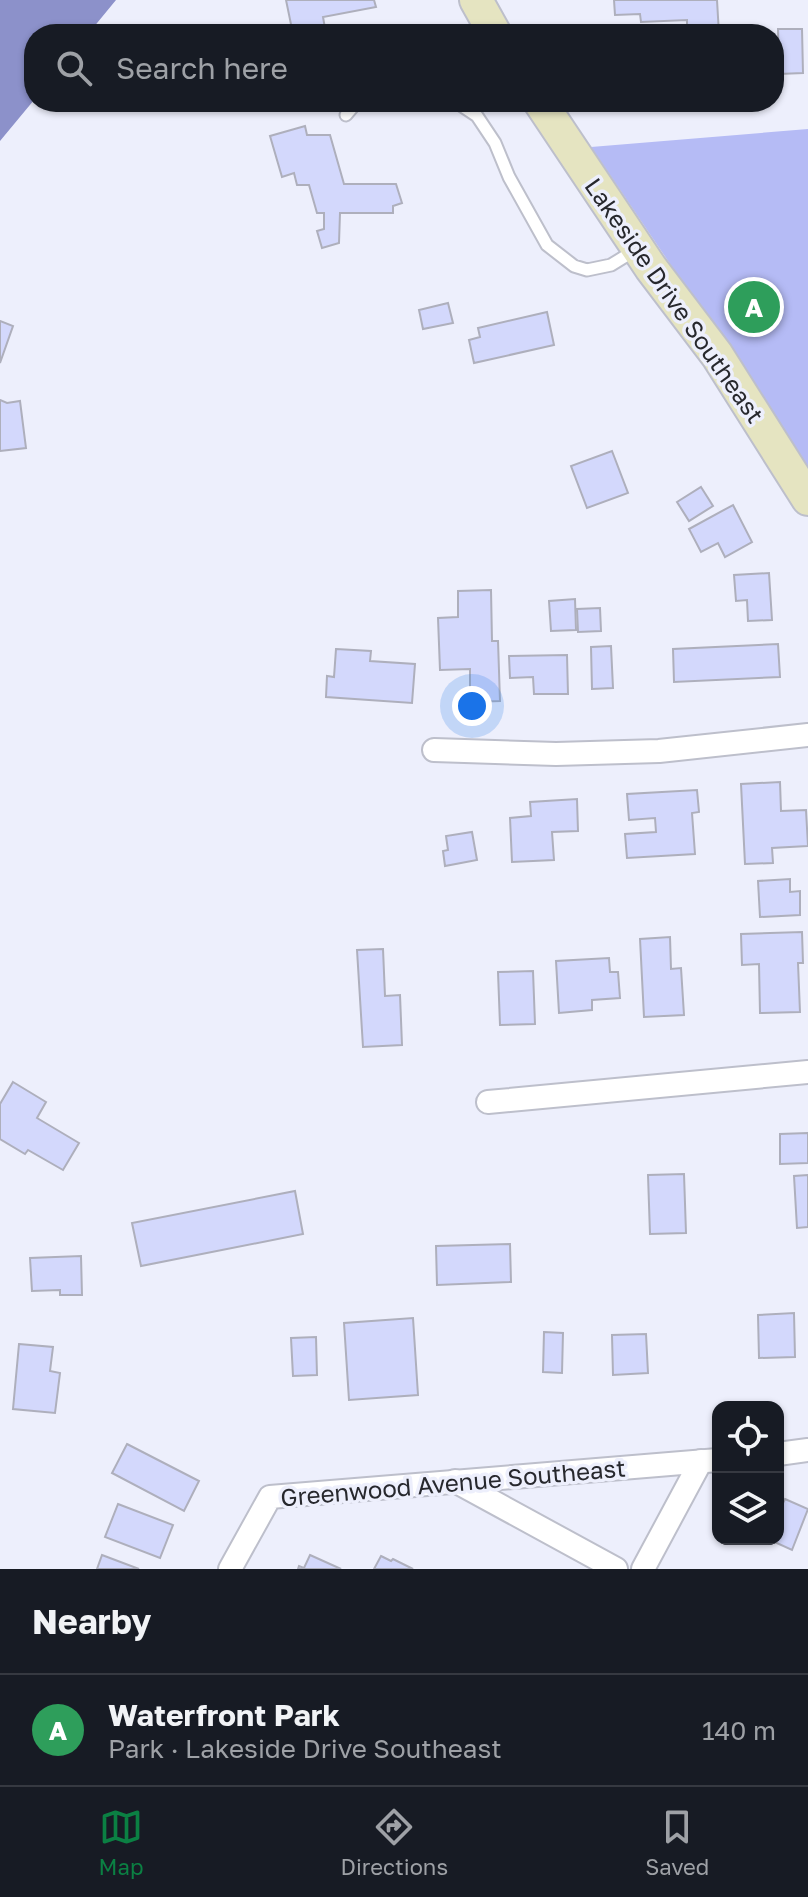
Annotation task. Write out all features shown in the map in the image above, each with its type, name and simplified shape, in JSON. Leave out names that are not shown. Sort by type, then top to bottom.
[{"type":"main road","points":[[476,0],[489,24]]},
{"type":"main road","name":"Lakeside Drive Southeast","points":[[547,112],[638,249],[717,355],[808,499]]},
{"type":"street","points":[[434,750],[556,754],[659,751],[808,735]]},
{"type":"street","points":[[488,1102],[808,1072]]},
{"type":"street","points":[[784,1453],[808,1450]]},
{"type":"street","points":[[643,1569],[710,1460]]},
{"type":"street","name":"Greenwood Avenue Southeast","points":[[230,1569],[270,1497],[710,1460]]},
{"type":"street","points":[[455,1481],[616,1569]]},
{"type":"lane","points":[[471,112],[495,143],[509,177],[547,245],[574,266],[587,270],[611,265],[638,249]]},
{"type":"shaded area","points":[[0,0],[116,0],[96,24],[24,24],[24,112],[0,141]]},
{"type":"shaded area","points":[[808,129],[808,468],[591,147]]},
{"type":"building","points":[[286,0],[374,0],[376,7],[323,17],[324,24],[291,24]]},
{"type":"building","points":[[614,0],[717,0],[718,24],[687,24],[687,20],[641,22],[640,14],[615,15]]},
{"type":"building","points":[[784,29],[802,29],[803,73],[784,74]]},
{"type":"building","points":[[305,126],[307,135],[330,135],[344,184],[396,184],[402,203],[393,206],[393,213],[340,213],[339,243],[322,248],[317,231],[324,229],[324,213],[317,213],[309,185],[297,185],[294,173],[282,177],[270,136]]},
{"type":"building","points":[[448,303],[453,323],[423,329],[419,310]]},
{"type":"building","points":[[547,312],[554,345],[474,363],[469,340],[480,337],[478,328]]},
{"type":"building","points":[[0,321],[13,326],[0,363]]},
{"type":"building","points":[[0,400],[7,403],[20,401],[26,448],[0,451]]},
{"type":"building","points":[[612,451],[628,493],[587,508],[571,466]]},
{"type":"building","points":[[701,487],[713,506],[689,521],[677,502]]},
{"type":"building","points":[[733,505],[752,542],[725,557],[718,543],[701,552],[689,529]]},
{"type":"building","points":[[769,573],[772,620],[748,621],[747,600],[736,601],[734,575]]},
{"type":"building","points":[[491,590],[492,641],[498,641],[500,701],[470,702],[470,669],[440,670],[438,618],[458,617],[458,591]]},
{"type":"building","points":[[575,599],[576,630],[551,631],[549,601]]},
{"type":"building","points":[[600,608],[601,631],[578,632],[577,609]]},
{"type":"building","points":[[778,644],[780,677],[674,682],[673,649]]},
{"type":"building","points":[[611,646],[613,688],[592,689],[591,647]]},
{"type":"building","points":[[336,649],[371,651],[370,661],[415,664],[412,703],[326,697],[327,676],[334,677]]},
{"type":"building","points":[[567,655],[568,694],[534,694],[533,677],[510,678],[509,656]]},
{"type":"building","points":[[780,782],[781,811],[806,810],[808,846],[772,848],[773,863],[745,864],[741,784]]},
{"type":"building","points":[[697,790],[699,812],[692,813],[695,854],[627,858],[625,834],[656,832],[655,818],[629,820],[627,794]]},
{"type":"building","points":[[577,799],[578,831],[552,832],[554,860],[512,862],[510,818],[531,816],[530,802]]},
{"type":"building","points":[[472,832],[477,860],[445,866],[443,851],[448,850],[446,836]]},
{"type":"building","points":[[790,879],[790,892],[800,891],[800,915],[760,917],[758,881]]},
{"type":"building","points":[[802,932],[803,963],[798,963],[800,1012],[760,1013],[759,964],[742,965],[741,934]]},
{"type":"building","points":[[670,937],[671,969],[681,968],[684,1015],[644,1017],[640,939]]},
{"type":"building","points":[[383,949],[385,996],[400,995],[402,1045],[363,1047],[357,950]]},
{"type":"building","points":[[609,958],[610,972],[618,972],[620,998],[592,1000],[592,1010],[559,1013],[556,961]]},
{"type":"building","points":[[533,971],[535,1024],[500,1025],[498,972]]},
{"type":"building","points":[[13,1082],[46,1102],[37,1118],[79,1143],[63,1170],[28,1150],[25,1154],[0,1139],[0,1104]]},
{"type":"building","points":[[808,1133],[808,1163],[780,1164],[780,1134]]},
{"type":"building","points":[[684,1174],[686,1233],[650,1234],[648,1175]]},
{"type":"building","points":[[808,1175],[808,1227],[797,1228],[794,1176]]},
{"type":"building","points":[[295,1191],[303,1234],[141,1266],[132,1223]]},
{"type":"building","points":[[510,1244],[511,1282],[437,1285],[436,1246]]},
{"type":"building","points":[[81,1256],[82,1295],[60,1295],[60,1290],[32,1291],[30,1258]]},
{"type":"building","points":[[794,1313],[795,1357],[759,1358],[758,1315]]},
{"type":"building","points":[[413,1318],[418,1395],[349,1400],[344,1323]]},
{"type":"building","points":[[544,1332],[563,1333],[562,1373],[543,1372]]},
{"type":"building","points":[[646,1334],[648,1373],[613,1375],[612,1335]]},
{"type":"building","points":[[316,1337],[317,1375],[293,1376],[291,1338]]},
{"type":"building","points":[[19,1344],[53,1347],[50,1371],[60,1373],[55,1413],[13,1409]]},
{"type":"building","points":[[127,1444],[199,1481],[184,1511],[112,1473]]},
{"type":"building","points":[[784,1501],[808,1509],[792,1550],[781,1545],[784,1545]]},
{"type":"building","points":[[118,1504],[173,1525],[160,1558],[105,1537]]},
{"type":"building","points":[[102,1555],[139,1569],[97,1569]]},
{"type":"building","points":[[310,1555],[341,1569],[298,1569],[299,1566],[304,1568]]},
{"type":"building","points":[[381,1556],[391,1561],[393,1559],[413,1569],[374,1569]]},
{"type":"place","name":"Waterfront Park","points":[[754,307]]}]
